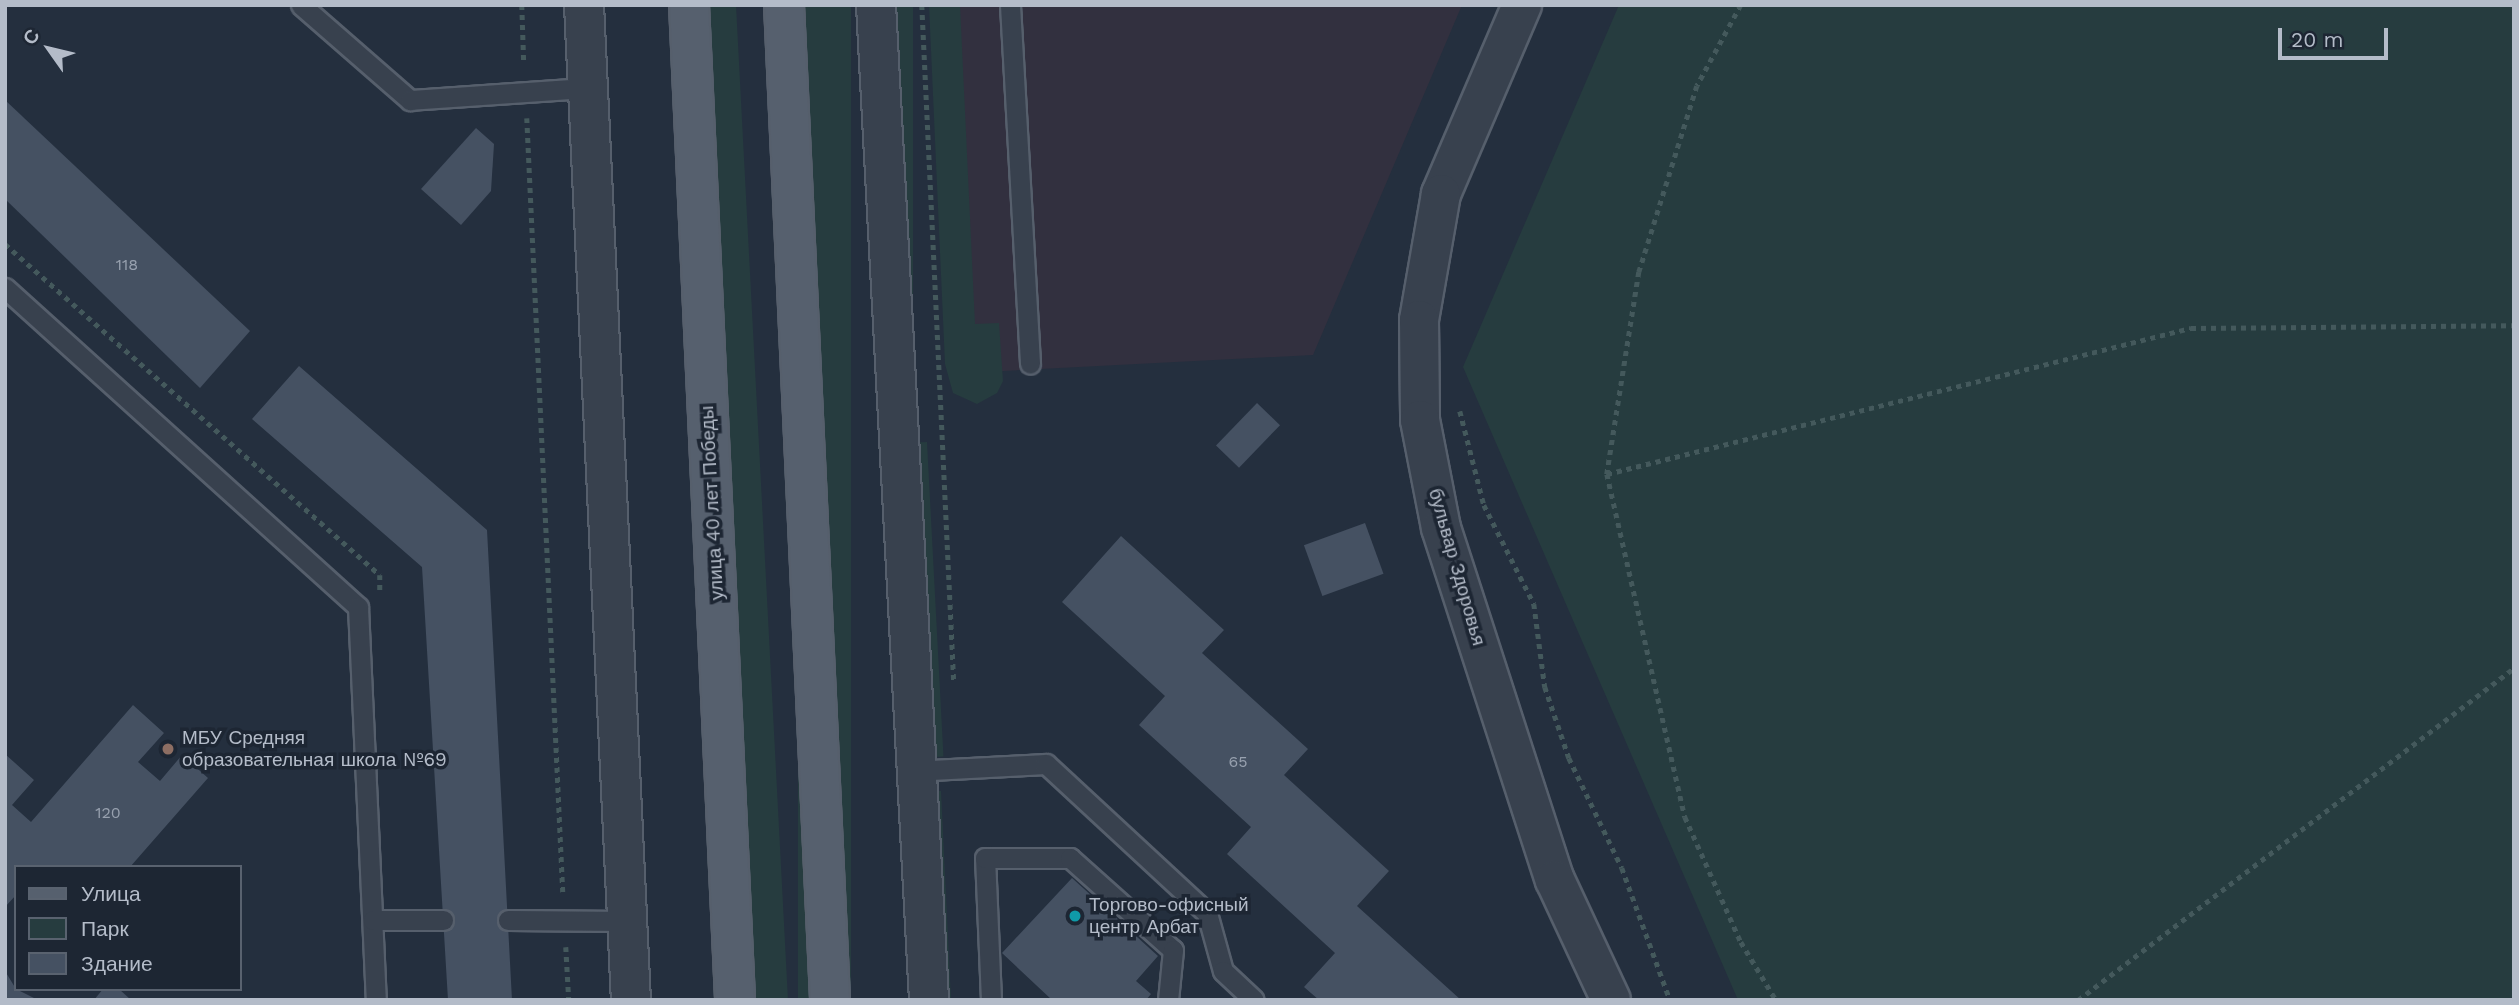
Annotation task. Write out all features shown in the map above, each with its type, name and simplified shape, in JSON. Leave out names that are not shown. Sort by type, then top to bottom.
[{"type":"main road","name":"улица 40 лет Победы","points":[[688,5],[735,1000]]},
{"type":"main road","points":[[784,5],[830,1000]]},
{"type":"street","points":[[584,5],[631,1000]]},
{"type":"street","points":[[876,5],[912,771],[929,1000]]},
{"type":"street","name":"бульвар Здоровья","points":[[1522,5],[1441,194],[1419,320],[1420,420],[1441,528],[1555,880],[1611,1000]]},
{"type":"lane","points":[[301,5],[411,100],[587,88]]},
{"type":"lane","points":[[1010,5],[1030,363]]},
{"type":"lane","points":[[5,288],[358,607],[376,1000]]},
{"type":"lane","points":[[912,771],[1046,764],[1207,913],[1223,971],[1254,1000]]},
{"type":"lane","points":[[991,1000],[985,858],[1070,858],[1172,950],[1168,1000]]},
{"type":"lane","points":[[373,920],[443,920]]},
{"type":"lane","points":[[508,920],[627,921]]},
{"type":"path","points":[[522,5],[569,1000]]},
{"type":"path","points":[[922,5],[954,698]]},
{"type":"path","points":[[1741,5],[1697,86],[1639,272],[1607,474],[1685,817],[1741,942],[1776,1000]]},
{"type":"path","points":[[5,244],[380,575],[381,603]]},
{"type":"path","points":[[1607,474],[2191,328],[2514,325]]},
{"type":"path","points":[[1458,403],[1484,505],[1534,604],[1545,687],[1569,758],[1622,867],[1670,1000]]},
{"type":"path","points":[[2078,1000],[2514,668]]},
{"type":"shaded area","points":[[948,5],[1462,5],[1313,355],[965,373]]},
{"type":"green space","points":[[706,5],[736,5],[788,1000],[750,1000]]},
{"type":"green space","points":[[798,5],[851,5],[851,1000],[798,1000]]},
{"type":"green space","points":[[893,5],[913,5],[913,397],[893,397]]},
{"type":"green space","points":[[929,5],[960,5],[975,324],[999,323],[1003,381],[997,393],[977,404],[953,393],[945,364]]},
{"type":"green space","points":[[1619,5],[2514,5],[2514,1000],[1738,1000],[1463,367]]},
{"type":"green space","points":[[927,442],[943,757],[928,757],[911,443]]},
{"type":"green space","points":[[929,791],[941,791],[951,1000],[941,1000]]},
{"type":"building","points":[[5,100],[250,331],[200,388],[5,199]]},
{"type":"building","points":[[476,128],[494,144],[491,191],[461,225],[421,189]]},
{"type":"building","points":[[299,366],[487,530],[512,1000],[448,1000],[422,567],[252,419]]},
{"type":"building","points":[[1257,403],[1280,425],[1239,468],[1216,445]]},
{"type":"building","points":[[1365,523],[1383,574],[1322,596],[1304,545]]},
{"type":"building","points":[[1121,536],[1224,630],[1202,653],[1308,749],[1284,775],[1389,871],[1357,906],[1461,1000],[1319,1000],[1304,987],[1335,953],[1227,854],[1251,827],[1139,725],[1165,696],[1062,602]]},
{"type":"building","points":[[133,705],[164,733],[138,762],[160,781],[182,755],[208,778],[132,865],[14,865],[14,897],[5,907],[5,754],[34,780],[12,805],[31,822]]},
{"type":"building","name":"Торгово-офисный центр Арбат","points":[[1072,878],[1158,956],[1136,981],[1151,994],[1146,1000],[1052,1000],[1002,953]]},
{"type":"building","points":[[5,971],[14,986],[14,991],[20,991],[38,1000],[5,1000]]},
{"type":"building","points":[[101,991],[121,991],[131,1000],[94,1000]]},
{"type":"place","name":"МБУ Средняя образовательная школа №69","points":[[168,749]]},
{"type":"place","name":"Торгово-офисный центр Арбат","points":[[1075,916]]}]
